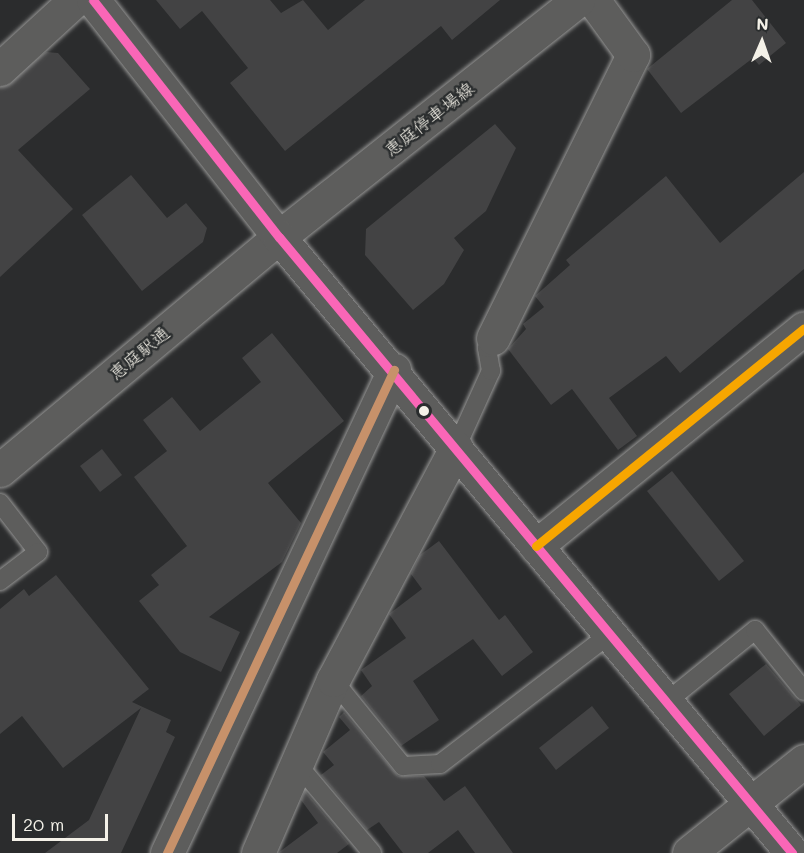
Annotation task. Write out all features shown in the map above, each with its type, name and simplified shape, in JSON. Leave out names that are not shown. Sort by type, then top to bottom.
[{"type":"street","points":[[0,69],[75,0]]},
{"type":"street","points":[[93,0],[279,237],[394,370],[665,703],[792,853]]},
{"type":"street","name":"恵庭停車場線","points":[[279,237],[578,0]]},
{"type":"street","points":[[493,338],[633,55],[593,0]]},
{"type":"street","name":"恵庭駅通","points":[[0,470],[279,237]]},
{"type":"street","points":[[536,546],[804,328]]},
{"type":"street","points":[[167,853],[394,370]]},
{"type":"street","points":[[258,853],[333,680],[456,448]]},
{"type":"street","points":[[688,853],[804,761]]},
{"type":"lane","points":[[456,448],[491,371],[487,348],[493,338]]},
{"type":"lane","points":[[0,503],[38,552],[0,581]]},
{"type":"lane","points":[[665,703],[754,630],[804,691]]},
{"type":"lane","points":[[333,680],[403,766],[440,764],[609,635]]},
{"type":"lane","points":[[298,765],[372,853]]},
{"type":"building","points":[[156,0],[270,0],[281,13],[303,0],[328,30],[365,0],[500,0],[452,40],[441,26],[285,151],[230,83],[248,68],[202,11],[180,29]]},
{"type":"building","points":[[732,0],[752,0],[786,43],[759,65],[753,58],[681,113],[647,69]]},
{"type":"building","points":[[46,52],[58,53],[90,89],[18,150],[73,209],[0,277],[0,87]]},
{"type":"building","points":[[495,124],[516,148],[486,211],[454,238],[464,250],[444,284],[413,310],[365,255],[366,229]]},
{"type":"building","points":[[804,172],[804,269],[680,373],[666,356],[609,398],[637,436],[618,450],[572,389],[551,405],[508,349],[526,329],[523,324],[544,307],[535,296],[570,265],[566,260],[666,176],[720,243]]},
{"type":"building","points":[[131,175],[167,218],[186,203],[207,228],[203,242],[142,291],[82,215]]},
{"type":"building","points":[[272,333],[344,421],[268,483],[301,523],[282,562],[209,617],[240,632],[221,672],[180,652],[139,601],[159,585],[151,575],[187,546],[134,477],[167,451],[143,420],[172,397],[200,431],[261,382],[242,358]]},
{"type":"building","points":[[102,449],[122,475],[100,492],[80,466]]},
{"type":"building","points":[[672,471],[744,561],[719,581],[647,491]]},
{"type":"building","points":[[439,541],[499,620],[505,615],[533,652],[502,676],[473,639],[413,681],[439,720],[401,746],[361,696],[372,686],[361,670],[406,638],[389,614],[422,589],[411,574],[420,555]]},
{"type":"building","points":[[56,575],[149,689],[132,702],[171,720],[166,732],[175,737],[121,853],[45,853],[89,820],[141,708],[63,768],[22,716],[0,734],[0,609],[24,589],[29,596]]},
{"type":"building","points":[[766,664],[801,705],[764,736],[729,694]]},
{"type":"building","points":[[592,706],[609,728],[556,770],[539,748]]},
{"type":"building","points":[[344,712],[398,776],[424,776],[444,801],[465,786],[513,853],[475,853],[458,830],[428,853],[403,853],[379,822],[367,830],[321,775],[334,765],[323,752],[350,730],[339,717]]},
{"type":"building","points":[[305,791],[349,844],[337,853],[278,853],[318,823],[301,800]]},
{"type":"transit line","points":[[93,0],[279,237],[792,853]]},
{"type":"transit line","points":[[536,546],[804,328]]},
{"type":"transit line","points":[[167,853],[394,370]]}]
